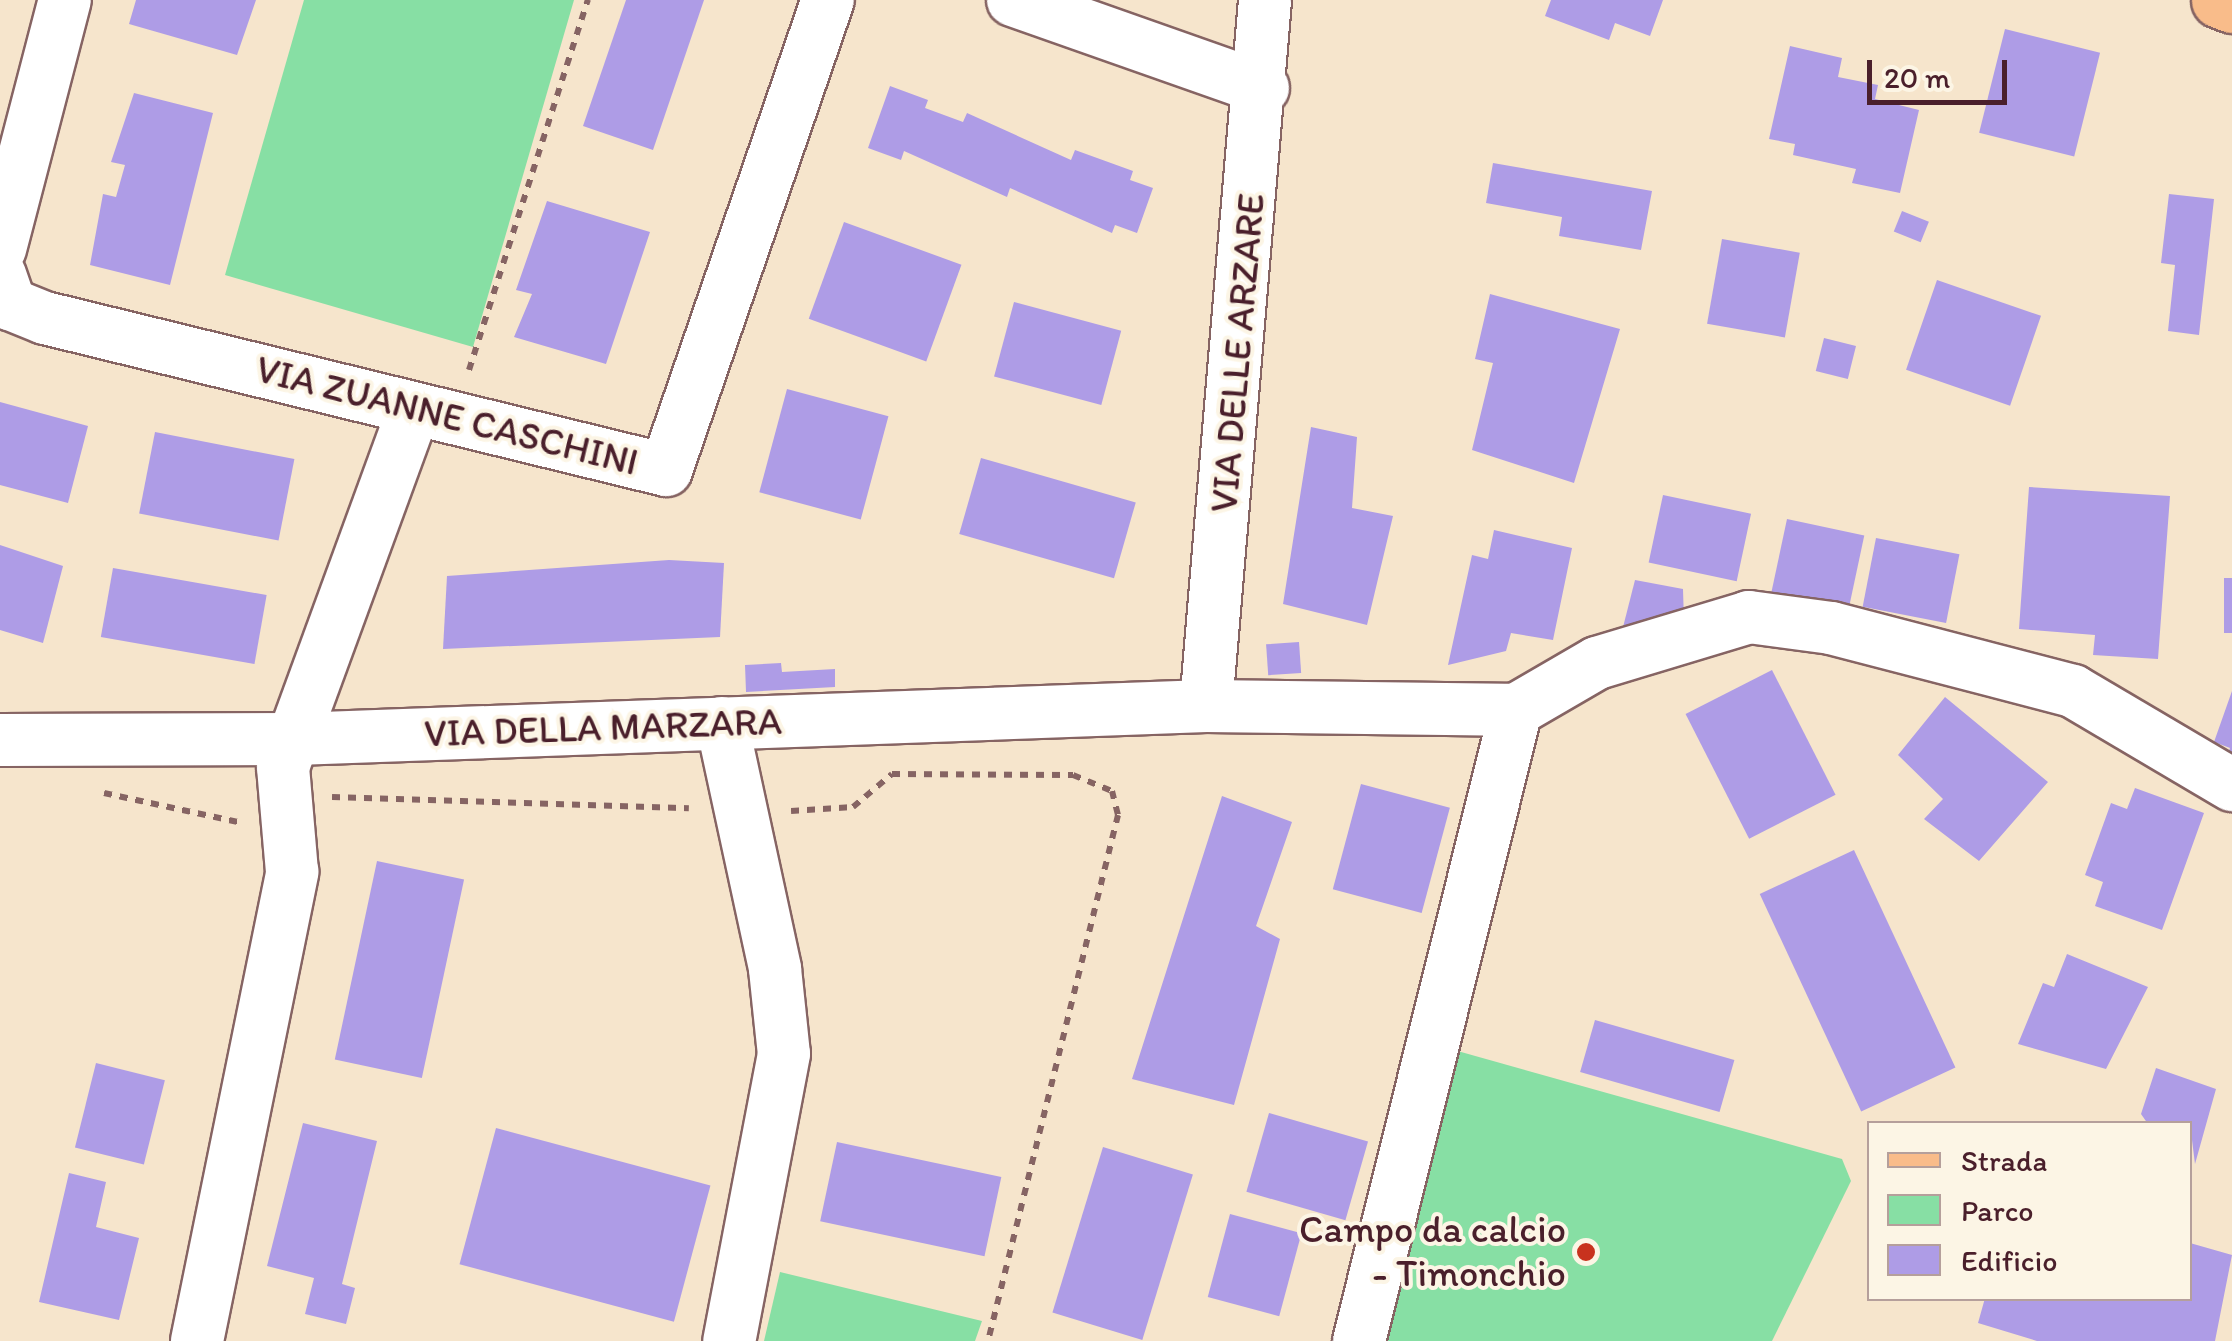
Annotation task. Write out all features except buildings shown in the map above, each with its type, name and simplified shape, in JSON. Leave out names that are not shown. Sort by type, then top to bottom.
[{"type":"main road","points":[[2218,0],[2232,5]]},
{"type":"street","points":[[0,249],[65,0]]},
{"type":"street","name":"VIA ZUANNE CASCHINI","points":[[0,275],[10,304],[45,318],[666,470],[828,0]]},
{"type":"street","points":[[1013,0],[1263,88]]},
{"type":"street","name":"VIA DELLE ARZARE","points":[[1206,706],[1263,88],[1265,0]]},
{"type":"street","points":[[197,1341],[292,872],[282,767],[434,414]]},
{"type":"street","points":[[1359,1341],[1516,710],[1598,662],[1748,616],[1969,662],[2118,712],[2232,786]]},
{"type":"street","name":"VIA DELLA MARZARA","points":[[0,740],[294,739],[1206,706],[1516,710]]},
{"type":"street","points":[[722,724],[776,969],[784,1054],[729,1341]]},
{"type":"path","points":[[434,414],[588,0]]},
{"type":"path","points":[[769,809],[852,807],[892,774],[1073,775],[1112,791],[1118,814],[988,1341]]},
{"type":"path","points":[[92,790],[241,822],[320,796],[706,809]]},
{"type":"green space","points":[[304,0],[574,0],[473,347],[225,275]]},
{"type":"green space","name":"Campo da calcio - Timonchio","points":[[1454,1050],[1842,1159],[1851,1181],[1772,1341],[1380,1341]]},
{"type":"green space","points":[[780,1272],[982,1321],[975,1341],[764,1341]]},
{"type":"place","name":"Campo da calcio - Timonchio","points":[[1586,1252]]}]
